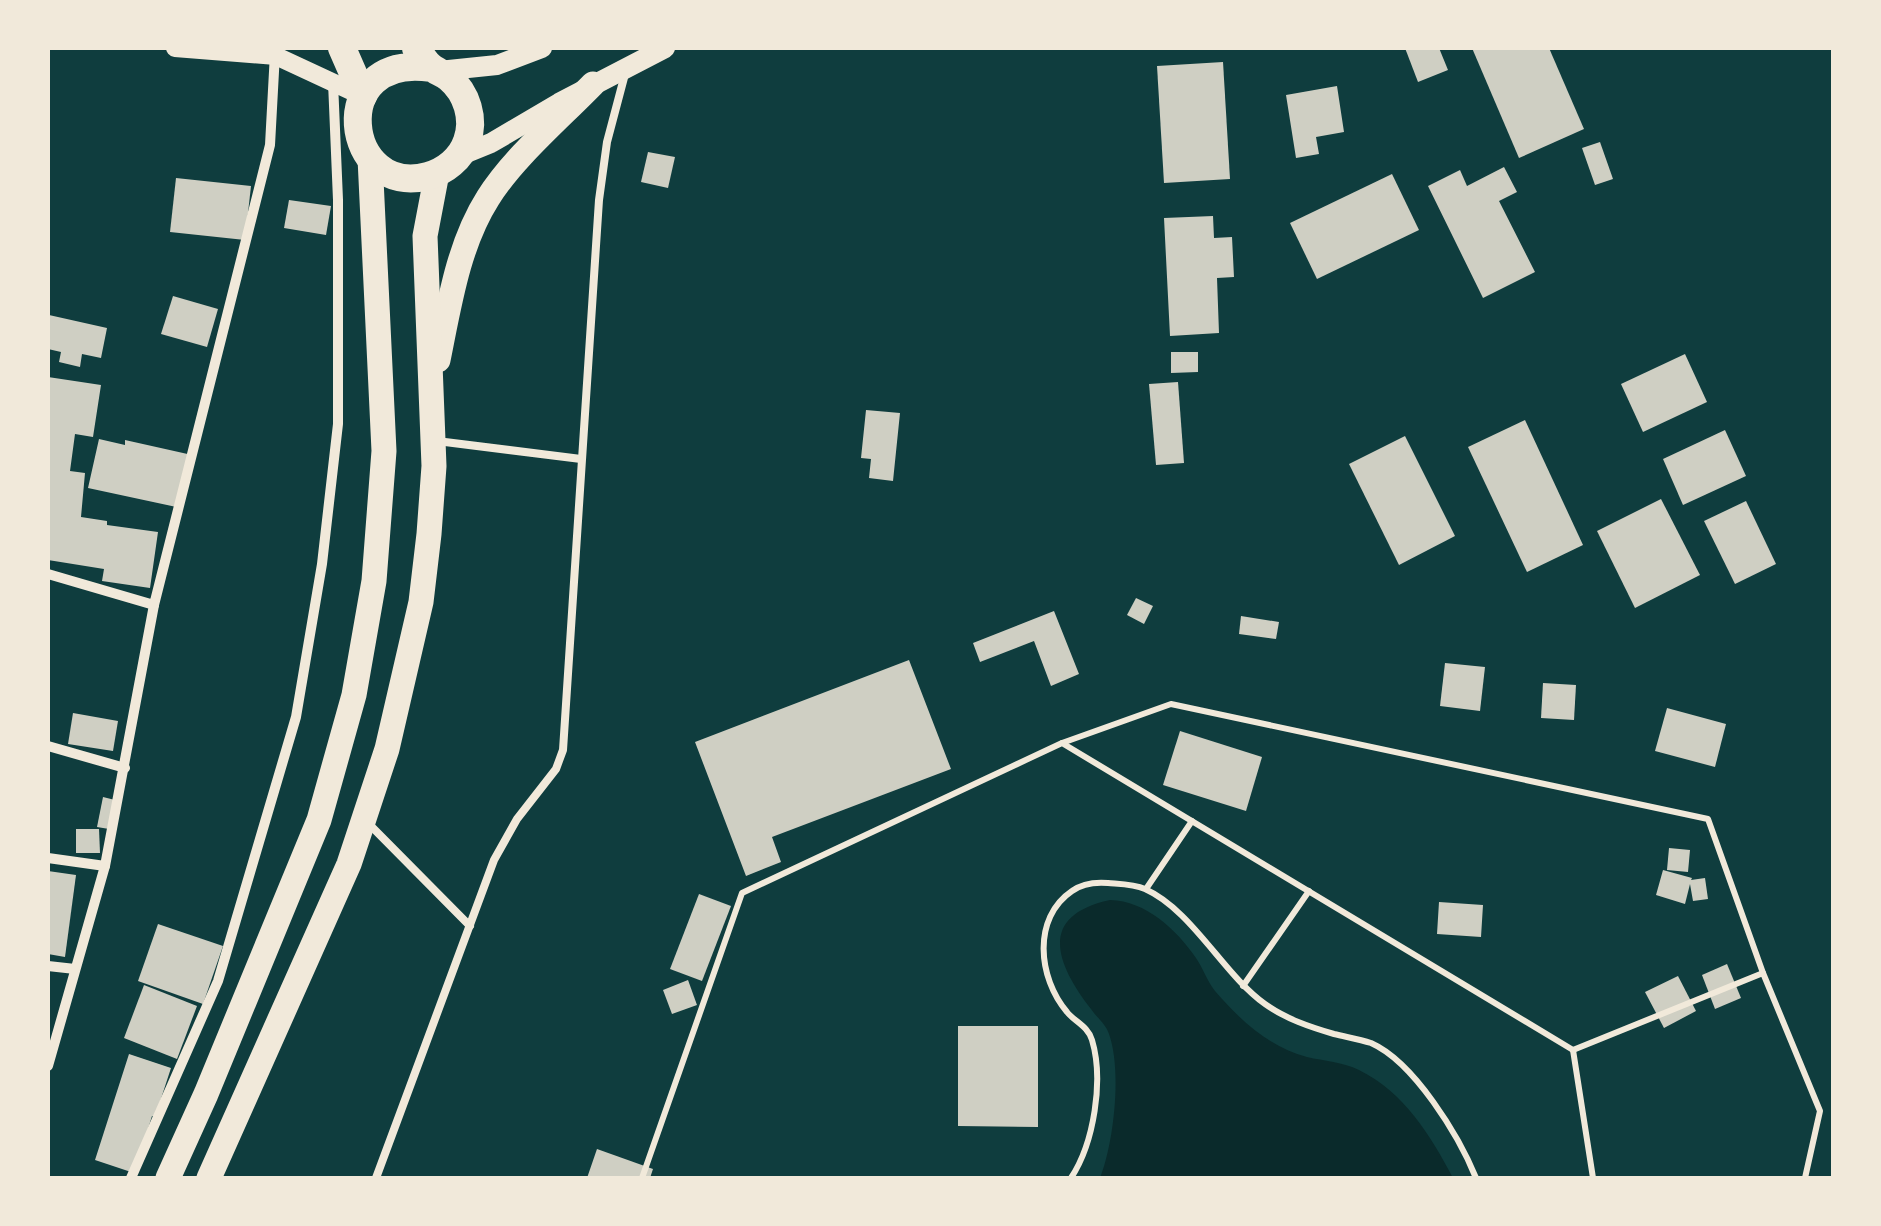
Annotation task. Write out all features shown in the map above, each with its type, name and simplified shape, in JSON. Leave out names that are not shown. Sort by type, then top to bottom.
[{"type":"highway","points":[[342,48],[363,96]]},
{"type":"highway","points":[[428,62],[463,94],[469,109],[467,142],[448,165],[420,178],[402,177],[384,170],[370,158],[358,134],[358,108],[378,78],[394,68],[428,62]]},
{"type":"main road","points":[[428,62],[497,65],[542,48]]},
{"type":"main road","points":[[209,1178],[350,864],[387,748],[421,602],[429,534],[434,466],[424,236],[448,165],[666,48]]},
{"type":"main road","points":[[430,394],[458,272],[488,197],[593,84]]},
{"type":"main road","points":[[168,1178],[319,820],[354,695],[374,581],[384,451],[370,158]]},
{"type":"street","points":[[175,48],[275,52],[363,96]]},
{"type":"street","points":[[48,1066],[105,866],[154,605],[270,145],[275,52]]},
{"type":"street","points":[[131,1178],[218,981],[296,717],[322,564],[338,424],[338,200],[333,81]]},
{"type":"street","points":[[48,574],[154,605]]},
{"type":"street","points":[[48,746],[125,768]]},
{"type":"street","points":[[48,858],[105,866]]},
{"type":"street","points":[[48,966],[75,969]]},
{"type":"lane","points":[[376,1178],[494,860],[518,819],[556,770],[563,750],[602,171],[628,67]]},
{"type":"lane","points":[[432,441],[581,459]]},
{"type":"lane","points":[[364,819],[470,926]]},
{"type":"path","points":[[642,1178],[742,892],[1062,743],[1171,704],[1708,820],[1762,972],[1820,1111],[1805,1178]]},
{"type":"path","points":[[1062,743],[1573,1050],[1593,1178]]},
{"type":"path","points":[[1146,890],[1192,821]]},
{"type":"path","points":[[1072,1178],[1088,1146],[1094,1120],[1094,1054],[1087,1030],[1058,1000],[1045,966],[1043,948],[1047,922],[1060,900],[1084,885],[1099,882],[1146,890],[1178,914],[1243,986],[1289,1019],[1368,1042],[1394,1059],[1454,1132],[1476,1178]]},
{"type":"path","points":[[1243,986],[1310,891]]},
{"type":"path","points":[[1573,1050],[1762,972]]},
{"type":"water","points":[[1110,900],[1136,905],[1159,918],[1196,958],[1215,991],[1268,1039],[1307,1057],[1353,1067],[1390,1090],[1425,1131],[1453,1178],[1100,1178],[1115,1106],[1113,1049],[1106,1027],[1069,976],[1060,944],[1071,918],[1087,907]]},
{"type":"building","points":[[1405,48],[1439,48],[1448,70],[1418,82]]},
{"type":"building","points":[[1472,48],[1549,48],[1584,129],[1519,158]]},
{"type":"building","points":[[1223,62],[1230,179],[1164,183],[1157,66]]},
{"type":"building","points":[[1337,86],[1344,132],[1316,137],[1319,154],[1296,158],[1286,95]]},
{"type":"building","points":[[1600,142],[1613,179],[1595,185],[1582,148]]},
{"type":"building","points":[[648,152],[675,157],[668,188],[641,182]]},
{"type":"building","points":[[1504,167],[1517,192],[1499,201],[1535,272],[1483,298],[1428,186],[1460,170],[1467,186]]},
{"type":"building","points":[[1392,174],[1419,230],[1317,279],[1290,223]]},
{"type":"building","points":[[176,178],[251,186],[245,240],[170,232]]},
{"type":"building","points":[[289,200],[331,206],[326,235],[284,228]]},
{"type":"building","points":[[1213,216],[1214,238],[1232,237],[1234,277],[1217,278],[1219,333],[1170,336],[1164,218]]},
{"type":"building","points":[[173,296],[218,309],[207,347],[161,334]]},
{"type":"building","points":[[49,315],[107,328],[101,358],[82,354],[80,367],[59,362],[61,352],[48,349]]},
{"type":"building","points":[[1171,352],[1198,352],[1198,372],[1171,373]]},
{"type":"building","points":[[1685,354],[1707,402],[1643,432],[1621,384]]},
{"type":"building","points":[[48,377],[101,385],[93,437],[75,434],[70,471],[85,473],[81,517],[158,532],[150,588],[102,581],[104,569],[48,560]]},
{"type":"building","points":[[1178,382],[1184,463],[1156,465],[1149,384]]},
{"type":"building","points":[[866,410],[900,413],[893,481],[869,478],[871,459],[861,458]]},
{"type":"building","points":[[1525,420],[1583,545],[1527,572],[1468,447]]},
{"type":"building","points":[[1725,430],[1746,476],[1683,505],[1663,459]]},
{"type":"building","points":[[1405,436],[1455,536],[1399,565],[1349,464]]},
{"type":"building","points":[[99,439],[125,445],[125,440],[192,455],[181,508],[88,488]]},
{"type":"building","points":[[1661,499],[1700,575],[1635,608],[1597,531]]},
{"type":"building","points":[[1746,501],[1776,564],[1735,584],[1704,521]]},
{"type":"building","points":[[1136,598],[1153,606],[1144,624],[1127,615]]},
{"type":"building","points":[[1054,611],[1079,674],[1051,686],[1034,641],[980,662],[973,643]]},
{"type":"building","points":[[1241,616],[1279,622],[1276,639],[1239,634]]},
{"type":"building","points":[[909,660],[951,769],[772,837],[781,862],[746,876],[695,742]]},
{"type":"building","points":[[1445,663],[1485,667],[1480,711],[1440,706]]},
{"type":"building","points":[[1543,683],[1576,685],[1574,720],[1541,718]]},
{"type":"building","points":[[1667,708],[1726,724],[1715,767],[1655,751]]},
{"type":"building","points":[[73,713],[118,721],[113,751],[68,744]]},
{"type":"building","points":[[1180,731],[1262,757],[1246,811],[1163,785]]},
{"type":"building","points":[[103,797],[115,800],[109,829],[97,827]]},
{"type":"building","points":[[76,829],[99,829],[100,853],[76,853]]},
{"type":"building","points":[[1669,848],[1690,850],[1688,872],[1667,870]]},
{"type":"building","points":[[1663,870],[1691,880],[1705,878],[1708,899],[1693,901],[1690,884],[1685,904],[1656,895]]},
{"type":"building","points":[[48,871],[76,875],[65,957],[48,954]]},
{"type":"building","points":[[699,894],[731,906],[702,981],[670,969]]},
{"type":"building","points":[[1439,902],[1483,905],[1481,937],[1437,934]]},
{"type":"building","points":[[158,924],[223,946],[203,1004],[138,981]]},
{"type":"building","points":[[1727,964],[1741,998],[1715,1009],[1702,975]]},
{"type":"building","points":[[1678,976],[1696,1011],[1664,1028],[1645,992]]},
{"type":"building","points":[[688,980],[697,1005],[672,1014],[663,990]]},
{"type":"building","points":[[144,985],[197,1006],[177,1059],[124,1038]]},
{"type":"building","points":[[958,1026],[1038,1026],[1038,1127],[958,1126]]},
{"type":"building","points":[[129,1054],[171,1068],[134,1173],[95,1160]]},
{"type":"building","points":[[597,1149],[653,1169],[650,1178],[587,1178]]}]
